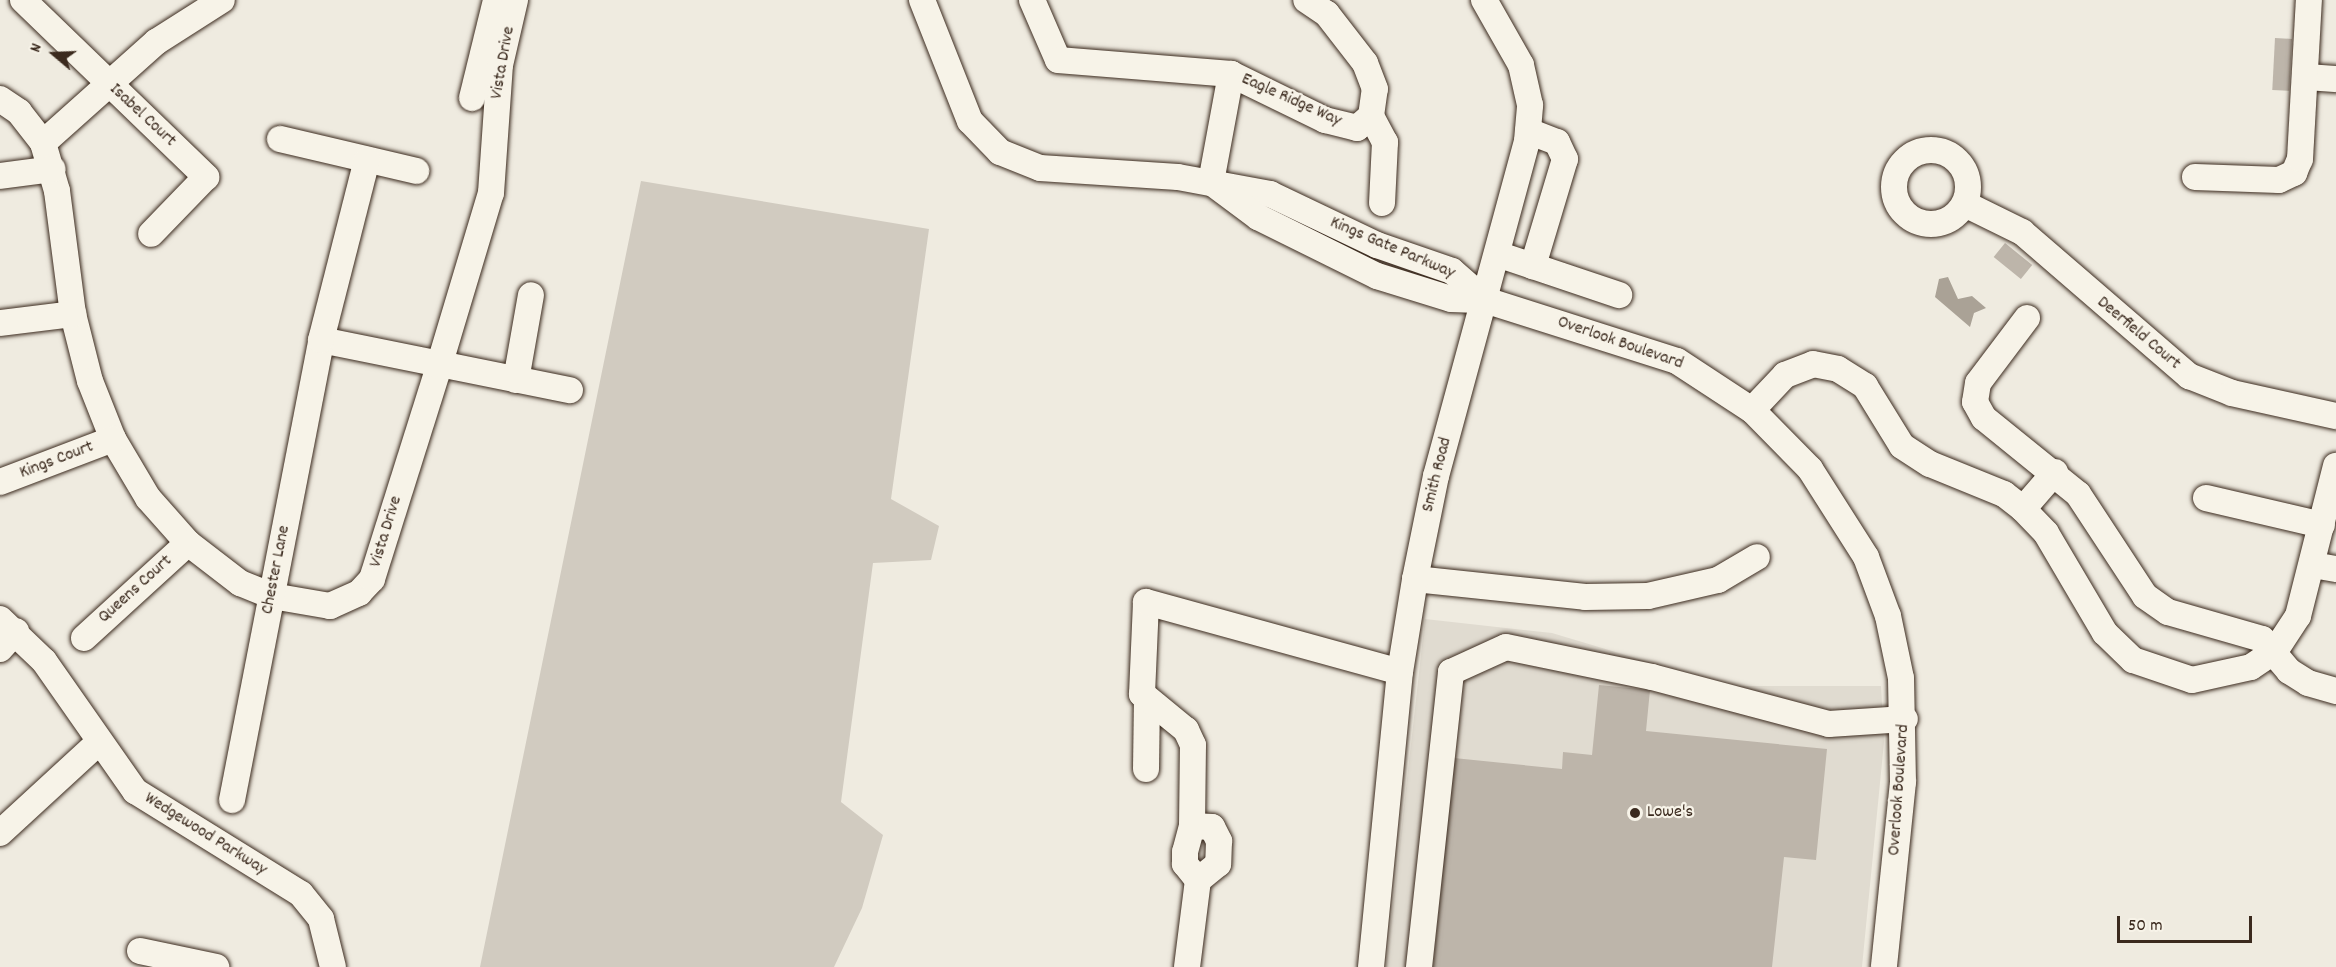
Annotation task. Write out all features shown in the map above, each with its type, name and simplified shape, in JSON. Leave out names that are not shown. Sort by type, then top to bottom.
[{"type":"street","name":"Isabel Court","points":[[23,0],[206,177],[151,234]]},
{"type":"street","points":[[472,98],[496,0]]},
{"type":"street","name":"Vista Drive","points":[[0,99],[19,112],[43,143],[53,169],[73,314],[90,381],[113,439],[148,498],[188,543],[240,583],[272,596],[330,606],[359,593],[372,579],[439,366],[491,193],[500,64],[516,0]]},
{"type":"street","name":"Kings Gate Parkway","points":[[922,0],[970,121],[1000,152],[1040,168],[1211,182],[1270,194],[1377,245],[1452,271],[1485,300]]},
{"type":"street","name":"Eagle Ridge Way","points":[[1032,0],[1058,60],[1231,74],[1325,120],[1357,128],[1371,116],[1375,89],[1365,63],[1327,14],[1306,0]]},
{"type":"street","name":"Smith Road","points":[[1371,967],[1400,672],[1415,579],[1437,476],[1528,131],[1530,105],[1521,65],[1484,0]]},
{"type":"street","points":[[2195,177],[2279,180],[2294,173],[2300,159],[2309,0]]},
{"type":"street","points":[[43,143],[67,127],[107,83],[217,1]]},
{"type":"street","name":"Eagle Ridge Way","points":[[1211,182],[1231,74]]},
{"type":"street","points":[[2306,77],[2336,79]]},
{"type":"street","points":[[1371,116],[1385,142],[1382,203]]},
{"type":"street","points":[[1528,131],[1557,142],[1565,159],[1533,266]]},
{"type":"street","points":[[280,139],[416,171]]},
{"type":"street","name":"Chester Lane","points":[[232,800],[321,340],[367,160]]},
{"type":"street","points":[[0,176],[53,169]]},
{"type":"street","name":"Deerfield Court","points":[[1965,204],[2022,232],[2188,376],[2232,393],[2336,416]]},
{"type":"street","points":[[1497,254],[1619,295]]},
{"type":"street","points":[[516,380],[531,295]]},
{"type":"street","name":"Overlook Boulevard","points":[[1485,300],[1677,361],[1752,410],[1810,469],[1866,557],[1893,636],[1905,719],[1884,967]]},
{"type":"street","points":[[0,323],[73,314]]},
{"type":"street","points":[[2027,318],[1978,383],[1975,402],[1984,418],[2055,472],[2078,494],[2145,596],[2168,612],[2262,639],[2308,683],[2336,691]]},
{"type":"street","points":[[321,340],[439,366],[570,390]]},
{"type":"street","points":[[1752,410],[1785,375],[1813,364],[1838,369],[1865,386],[1902,446],[1930,464],[2004,494],[2023,509],[2046,533],[2105,633],[2133,660],[2192,680],[2251,667],[2275,651],[2324,567],[2322,525],[2336,466]]},
{"type":"street","name":"Kings Court","points":[[0,482],[113,439]]},
{"type":"street","points":[[2023,509],[2055,472]]},
{"type":"street","points":[[2206,498],[2322,525]]},
{"type":"street","name":"Queens Court","points":[[84,638],[188,543]]},
{"type":"street","points":[[1415,579],[1585,597],[1648,596],[1718,580],[1756,557]]},
{"type":"street","points":[[1146,769],[1147,701],[1142,686],[1146,602],[1400,672]]},
{"type":"street","name":"Wedgewood Parkway","points":[[6,633],[44,661],[98,743],[135,791],[300,894],[321,919],[333,967]]},
{"type":"street","points":[[1419,967],[1451,672],[1506,647],[1652,677],[1829,724],[1905,719]]},
{"type":"street","points":[[1147,701],[1186,730],[1193,745],[1192,826],[1185,864],[1198,880],[1187,967]]},
{"type":"street","points":[[0,833],[98,743]]},
{"type":"street","points":[[140,951],[216,967]]},
{"type":"street","points":[[1192,967],[1207,967]]},
{"type":"shaded area","points":[[641,181],[929,229],[891,499],[939,526],[931,560],[873,563],[841,802],[883,835],[862,908],[834,967],[480,967]]},
{"type":"shaded area","points":[[1948,277],[1958,299],[1972,296],[1986,308],[1974,313],[1970,327],[1935,297],[1939,279]]},
{"type":"shaded area","points":[[1425,619],[1552,633],[1729,686],[1881,686],[1884,742],[1862,967],[1386,967]]},
{"type":"building","points":[[2275,38],[2292,39],[2289,91],[2272,90]]},
{"type":"building","points":[[2005,243],[2032,265],[2021,279],[1994,257]]},
{"type":"building","name":"Lowe's","points":[[1599,685],[1650,690],[1646,731],[1827,749],[1816,860],[1784,857],[1772,967],[1433,967],[1454,758],[1562,769],[1563,752],[1592,755]]},
{"type":"place","name":"Lowe's","points":[[1635,813]]}]
